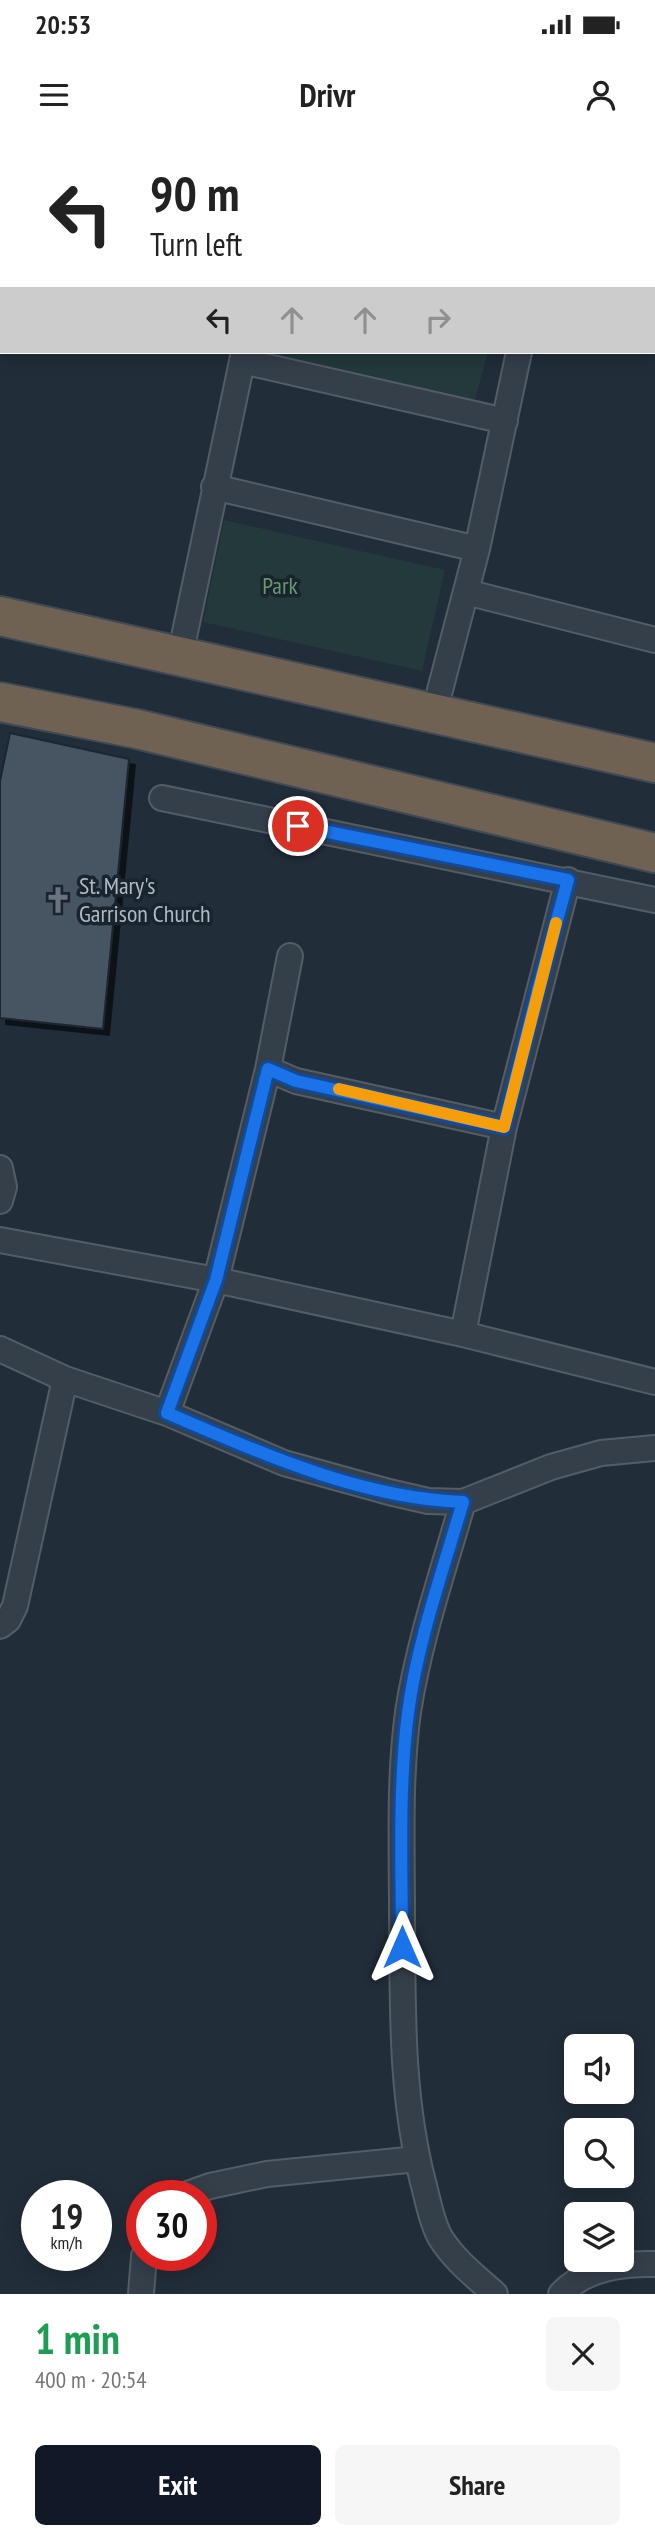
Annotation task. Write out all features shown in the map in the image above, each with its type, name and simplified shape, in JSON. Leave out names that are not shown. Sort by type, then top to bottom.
[{"type":"highway","points":[[0,616],[655,763]]},
{"type":"highway","points":[[0,702],[137,729],[655,853]]},
{"type":"street","points":[[434,713],[477,549],[519,354]]},
{"type":"street","points":[[180,656],[243,356],[505,421]]},
{"type":"street","points":[[214,487],[477,549]]},
{"type":"street","points":[[466,592],[655,640]]},
{"type":"street","points":[[162,798],[655,900]]},
{"type":"street","points":[[463,1334],[504,1127],[568,880]]},
{"type":"street","points":[[167,1413],[216,1280],[268,1069],[290,956]]},
{"type":"street","points":[[268,1069],[296,1081],[504,1127]]},
{"type":"street","points":[[0,1168],[4,1187],[0,1201]]},
{"type":"street","points":[[0,1240],[216,1280],[463,1334],[655,1382]]},
{"type":"street","points":[[0,1349],[65,1379],[167,1413],[284,1463],[428,1501],[463,1502],[551,1467],[601,1453],[655,1448]]},
{"type":"street","points":[[0,1626],[8,1620],[15,1606],[65,1379]]},
{"type":"street","points":[[463,1502],[429,1620],[409,1711],[402,1781],[405,2091],[417,2159],[439,2235],[465,2267],[495,2294]]},
{"type":"street","points":[[217,2185],[267,2174],[417,2159]]},
{"type":"street","points":[[561,2294],[569,2286],[598,2270],[630,2263],[655,2264]]},
{"type":"street","points":[[141,2294],[143,2271]]},
{"type":"green space","points":[[272,354],[487,354],[474,403]]},
{"type":"green space","name":"Park","points":[[224,520],[445,570],[422,671],[203,622]]},
{"type":"building","name":"St. Mary's Garrison Church","points":[[10,733],[129,759],[103,1029],[0,1018],[0,781]]},
{"type":"slow traffic","points":[[339,1089],[504,1127],[556,923]]},
{"type":"place","name":"St. Mary's Garrison Church","points":[[58,900]]},
{"type":"route","points":[[298,826],[568,880],[504,1127],[296,1081],[268,1069],[216,1280],[167,1413],[284,1463],[428,1501],[463,1502],[429,1620],[409,1711],[402,1781],[402,1947]]}]
